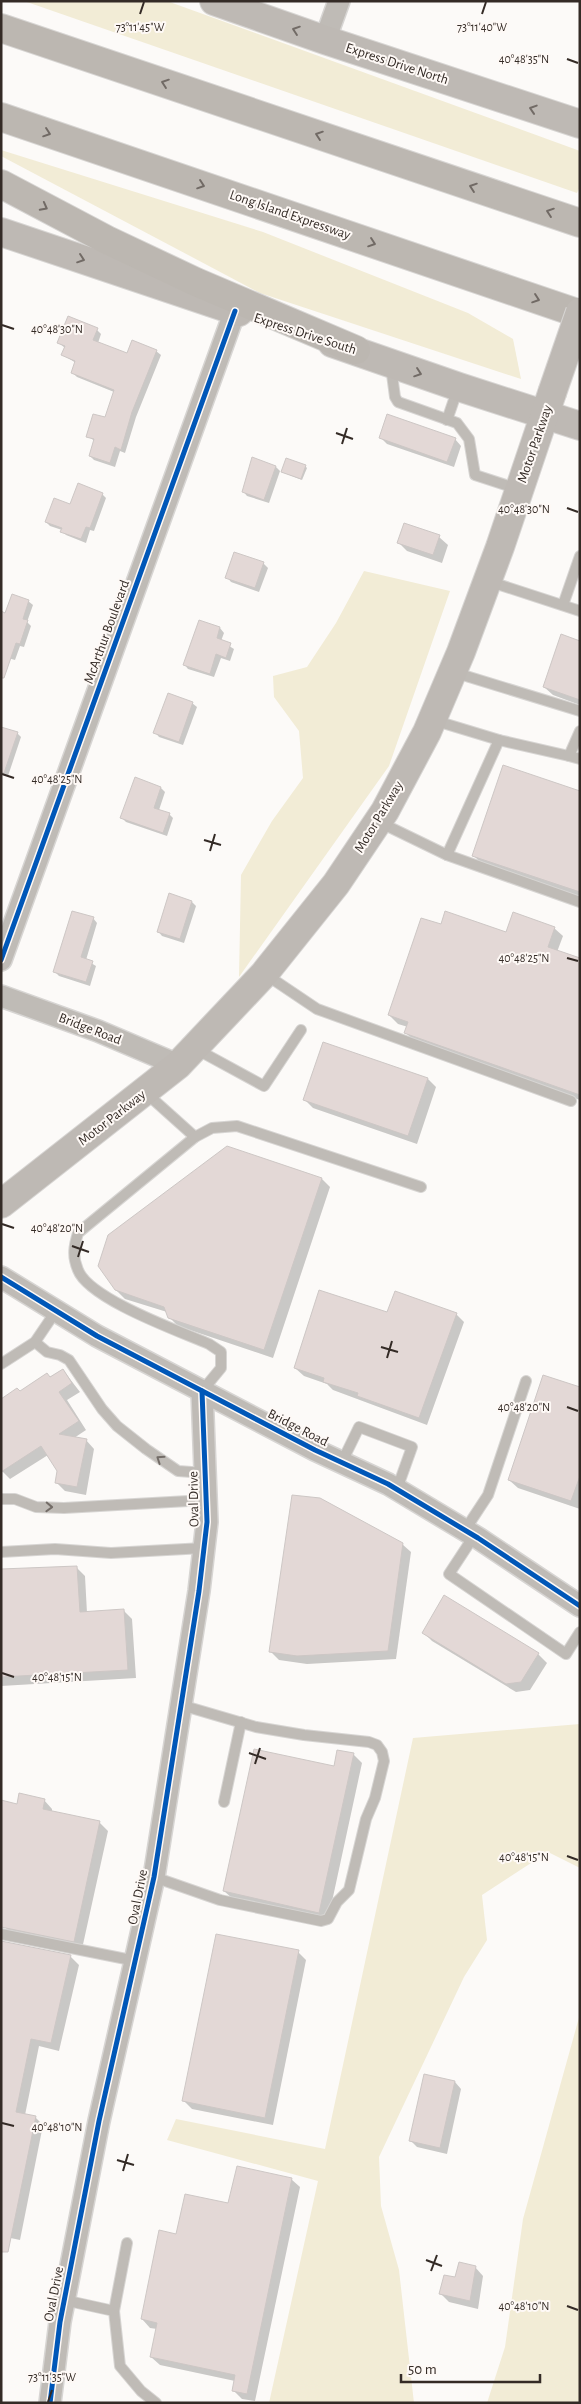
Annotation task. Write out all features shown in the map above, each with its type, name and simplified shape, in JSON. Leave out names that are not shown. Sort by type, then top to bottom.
[{"type":"highway","points":[[1,28],[580,223]]},
{"type":"highway","name":"Long Island Expressway","points":[[1,117],[580,313]]},
{"type":"highway","points":[[1,184],[116,244],[356,350]]},
{"type":"main road","name":"Express Drive North","points":[[214,1],[325,40],[580,124]]},
{"type":"main road","name":"Express Drive South","points":[[1,232],[356,350],[459,387],[548,403],[580,426]]},
{"type":"main road","name":"Motor Parkway","points":[[1,1204],[145,1093],[186,1057],[264,974],[336,884],[378,822],[432,720],[452,672],[487,581],[580,313]]},
{"type":"street","points":[[325,40],[339,1]]},
{"type":"street","name":"McArthur Boulevard","points":[[1,960],[235,311]]},
{"type":"street","name":"Bridge Road","points":[[1,996],[98,1031],[186,1057]]},
{"type":"street","name":"Bridge Road","points":[[1,1277],[97,1336],[397,1489],[469,1533],[580,1606]]},
{"type":"street","name":"Oval Drive","points":[[50,2403],[64,2300],[100,2121],[154,1876],[181,1705],[208,1522],[202,1391]]},
{"type":"lane","points":[[390,363],[395,397],[398,402],[457,423],[469,439],[475,475],[519,489]]},
{"type":"lane","points":[[447,420],[459,387]]},
{"type":"lane","points":[[563,605],[578,563]]},
{"type":"lane","points":[[487,581],[580,611]]},
{"type":"lane","points":[[452,672],[580,711]]},
{"type":"lane","points":[[432,720],[499,740],[580,759]]},
{"type":"lane","points":[[569,756],[580,731]]},
{"type":"lane","points":[[447,854],[499,740]]},
{"type":"lane","points":[[378,822],[447,854],[580,902]]},
{"type":"lane","points":[[264,974],[317,1009],[572,1101]]},
{"type":"lane","points":[[186,1057],[264,1086],[301,1030]]},
{"type":"lane","points":[[145,1093],[195,1137]]},
{"type":"lane","points":[[202,1391],[220,1368],[221,1352],[209,1344],[102,1296],[78,1271],[73,1251],[78,1233],[195,1137],[212,1128],[237,1126],[421,1187]]},
{"type":"lane","points":[[1,1364],[35,1342],[56,1311]]},
{"type":"lane","points":[[35,1342],[47,1352],[60,1355],[69,1360],[107,1415],[117,1426],[146,1449],[178,1471],[205,1473]]},
{"type":"lane","points":[[526,1381],[488,1495],[449,1574],[566,1654],[580,1632]]},
{"type":"lane","points":[[342,1462],[359,1428],[412,1447],[397,1489]]},
{"type":"lane","points":[[1,1499],[15,1499],[36,1507],[64,1508],[206,1500]]},
{"type":"lane","points":[[1,1552],[55,1549],[111,1553],[204,1548]]},
{"type":"lane","points":[[154,1876],[220,1900],[321,1921],[328,1919],[337,1902],[349,1890],[366,1819],[384,1761],[382,1752],[377,1745],[369,1742],[304,1735],[241,1722],[181,1705]]},
{"type":"lane","points":[[224,1802],[241,1722]]},
{"type":"lane","points":[[1,1934],[136,1961]]},
{"type":"lane","points":[[127,2243],[114,2311],[120,2366],[141,2391],[156,2403]]},
{"type":"lane","points":[[64,2300],[114,2311]]},
{"type":"shaded area","points":[[24,1],[167,1],[580,151],[580,187],[577,193]]},
{"type":"shaded area","points":[[1,150],[263,232],[468,313],[513,339],[521,379],[260,293],[1,156]]},
{"type":"shaded area","points":[[364,571],[450,591],[389,766],[239,977],[241,875],[272,821],[303,778],[299,731],[274,697],[273,676],[307,667],[336,623]]},
{"type":"shaded area","points":[[580,1724],[580,1868],[548,1852],[482,1895],[487,1940],[464,1977],[379,2157],[381,2206],[399,2270],[414,2403],[269,2403],[318,2181],[167,2140],[176,2119],[325,2149],[413,1738]]},
{"type":"shaded area","points":[[580,2014],[580,2403],[487,2403],[505,2347],[523,2219]]},
{"type":"building","points":[[68,316],[98,328],[93,340],[127,353],[132,340],[157,350],[132,412],[121,450],[115,447],[110,463],[89,456],[94,439],[86,437],[93,414],[105,417],[114,390],[71,373],[75,361],[61,355],[65,346],[57,343]]},
{"type":"building","points":[[387,414],[456,438],[447,462],[379,438]]},
{"type":"building","points":[[252,457],[276,466],[264,500],[242,492]]},
{"type":"building","points":[[286,458],[306,465],[301,479],[281,472]]},
{"type":"building","points":[[78,483],[103,493],[90,528],[86,527],[81,539],[60,532],[62,528],[45,522],[54,498],[70,504]]},
{"type":"building","points":[[404,523],[440,535],[433,555],[397,543]]},
{"type":"building","points":[[234,552],[264,562],[255,588],[225,578]]},
{"type":"building","points":[[12,594],[29,600],[23,619],[28,620],[20,644],[16,643],[4,678],[1,678],[1,611],[5,613]]},
{"type":"building","points":[[199,620],[220,627],[217,638],[231,643],[226,658],[216,654],[210,674],[183,665]]},
{"type":"building","points":[[561,634],[580,641],[580,700],[543,687]]},
{"type":"building","points":[[168,693],[193,702],[179,742],[153,733]]},
{"type":"building","points":[[1,727],[18,732],[4,773],[1,772]]},
{"type":"building","points":[[503,765],[580,791],[580,892],[472,856]]},
{"type":"building","points":[[135,777],[161,787],[154,808],[170,813],[163,833],[120,818]]},
{"type":"building","points":[[169,893],[192,901],[180,939],[157,932]]},
{"type":"building","points":[[72,911],[94,917],[81,957],[93,961],[86,982],[53,972]]},
{"type":"building","points":[[445,911],[506,932],[513,912],[555,927],[548,947],[580,958],[580,1095],[404,1033],[408,1022],[388,1015],[421,918],[441,924]]},
{"type":"building","points":[[323,1042],[428,1078],[408,1136],[303,1100]]},
{"type":"building","points":[[227,1146],[322,1178],[264,1350],[168,1318],[164,1307],[115,1290],[98,1266],[108,1235]]},
{"type":"building","points":[[319,1290],[387,1312],[395,1291],[457,1313],[419,1418],[357,1396],[358,1393],[323,1382],[324,1378],[294,1368]]},
{"type":"building","points":[[63,1369],[72,1383],[59,1392],[79,1421],[59,1434],[87,1439],[77,1487],[55,1483],[57,1471],[41,1446],[1,1472],[1,1399],[17,1388],[20,1391],[47,1373],[50,1377]]},
{"type":"building","points":[[543,1375],[580,1387],[580,1476],[571,1501],[508,1480]]},
{"type":"building","points":[[292,1495],[320,1498],[403,1543],[388,1651],[297,1656],[269,1652]]},
{"type":"building","points":[[77,1566],[80,1612],[124,1609],[128,1670],[1,1677],[1,1569]]},
{"type":"building","points":[[444,1595],[539,1653],[521,1682],[506,1684],[422,1633]]},
{"type":"building","points":[[254,1749],[334,1766],[337,1750],[354,1753],[319,1913],[223,1891]]},
{"type":"building","points":[[19,1793],[45,1799],[43,1809],[100,1821],[74,1942],[1,1927],[1,1800],[17,1804]]},
{"type":"building","points":[[216,1934],[299,1950],[265,2118],[182,2101]]},
{"type":"building","points":[[1,1941],[71,1955],[51,2043],[31,2039],[16,2112],[36,2116],[8,2252],[1,2252]]},
{"type":"building","points":[[424,2074],[455,2081],[440,2148],[409,2141]]},
{"type":"building","points":[[237,2166],[292,2178],[247,2394],[232,2391],[235,2375],[150,2357],[157,2323],[141,2319],[159,2230],[176,2234],[185,2194],[228,2203]]},
{"type":"building","points":[[459,2262],[476,2266],[470,2301],[439,2294],[444,2275],[455,2277]]},
{"type":"cycle path","points":[[1,960],[235,311]]},
{"type":"cycle path","points":[[1,1277],[97,1336],[315,1450],[388,1484],[478,1538],[580,1606]]},
{"type":"cycle path","points":[[50,2403],[60,2322],[99,2121],[154,1877],[199,1591],[207,1522],[202,1391]]}]
